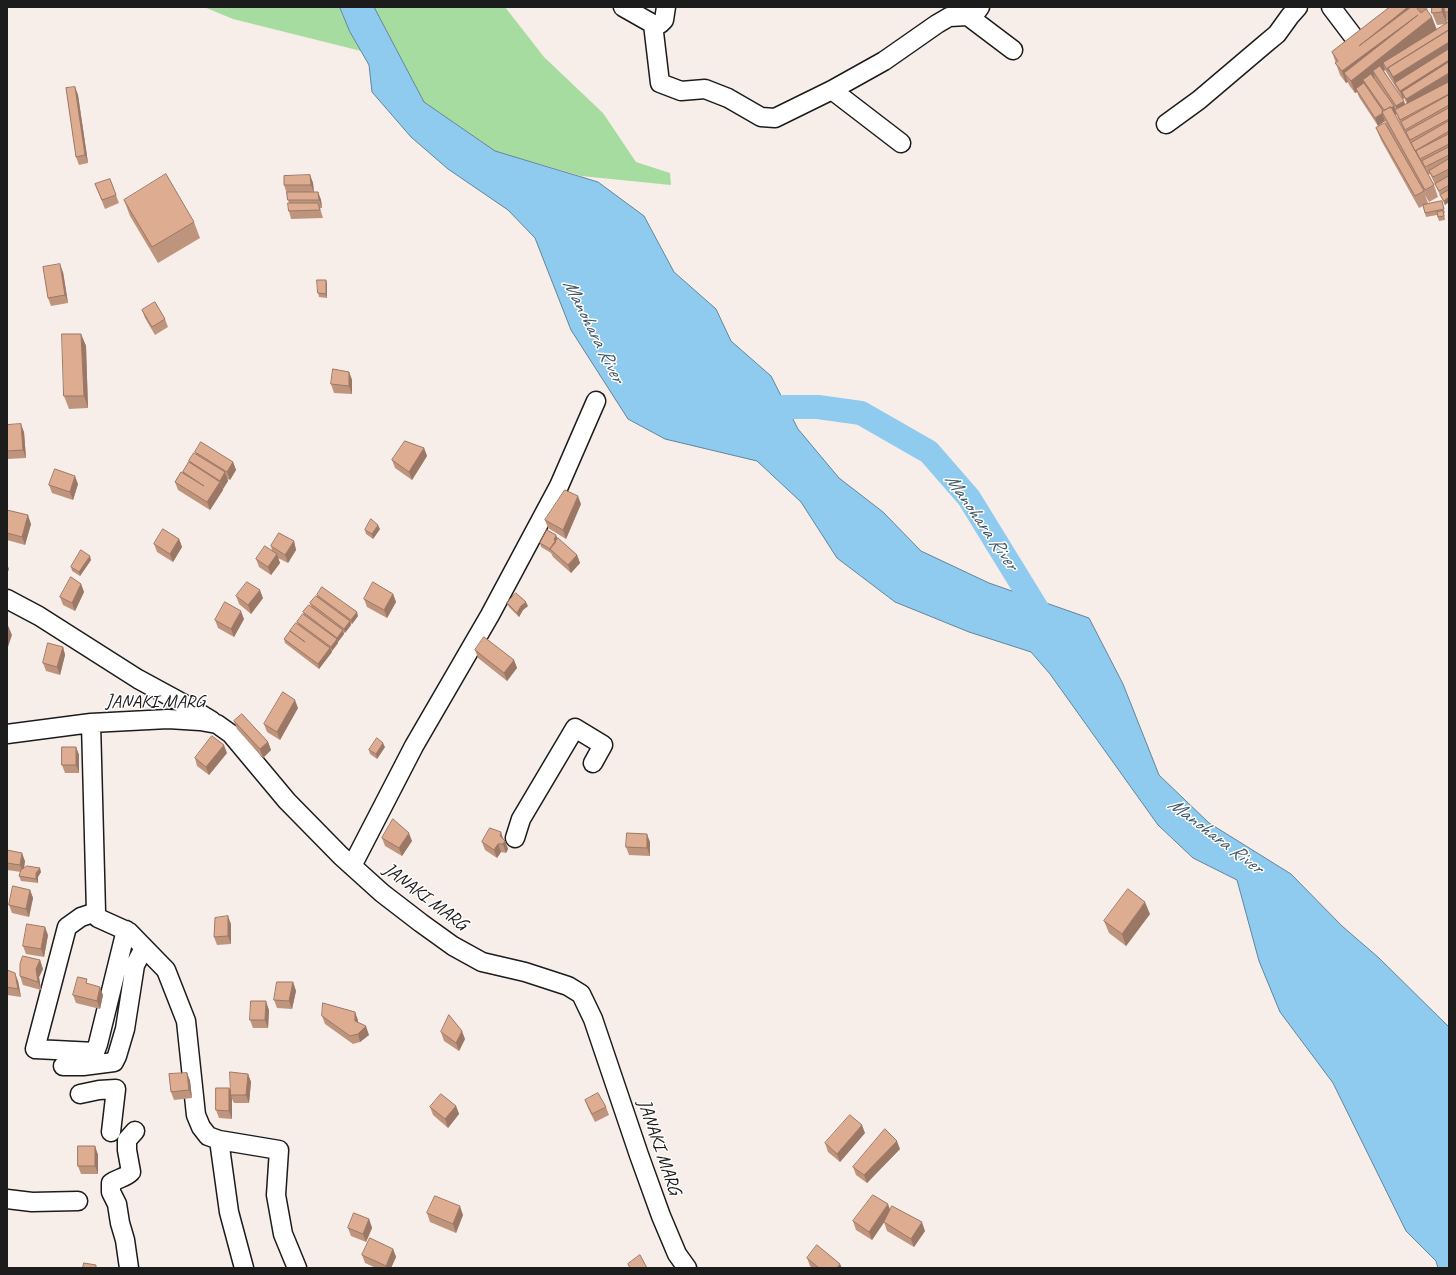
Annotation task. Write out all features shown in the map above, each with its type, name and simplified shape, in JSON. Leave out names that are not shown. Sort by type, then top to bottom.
[{"type":"street","points":[[622,7],[653,24],[660,24],[664,20],[666,7]]},
{"type":"street","points":[[1166,124],[1198,100],[1277,34],[1298,7]]},
{"type":"street","points":[[1331,7],[1356,40]]},
{"type":"street","points":[[653,24],[660,83],[681,91],[705,90],[728,98],[762,117],[775,118],[832,90],[884,60],[949,17],[974,12],[1013,50]]},
{"type":"street","points":[[832,90],[901,143]]},
{"type":"street","points":[[352,866],[414,746],[490,615],[559,486],[596,402]]},
{"type":"street","points":[[7,599],[39,616],[138,679],[217,724]]},
{"type":"street","name":"JANAKI MARG","points":[[7,734],[91,723],[168,719],[200,721],[217,724],[231,734],[287,801],[352,866],[382,893],[421,923],[459,950],[482,962],[525,972],[568,986],[581,994],[593,1019],[661,1216],[677,1254],[687,1268]]},
{"type":"street","points":[[91,723],[96,912],[98,918],[130,932],[166,970],[186,1021],[196,1115],[201,1127],[208,1136],[219,1140],[279,1150],[276,1195],[283,1234],[297,1268]]},
{"type":"street","points":[[515,838],[521,819],[575,728],[603,745],[593,763]]},
{"type":"street","points":[[96,912],[81,917],[67,927],[47,1009],[35,1049],[95,1052],[126,930]]},
{"type":"street","points":[[63,1066],[83,1066],[114,1062],[125,1029],[135,965],[144,948]]},
{"type":"street","points":[[80,1094],[99,1090],[116,1089],[111,1132]]},
{"type":"street","points":[[129,1268],[125,1240],[117,1204],[111,1192],[112,1182],[125,1177],[131,1172],[127,1150],[127,1140],[135,1132]]},
{"type":"street","points":[[219,1140],[229,1212],[244,1268]]},
{"type":"street","points":[[7,1199],[32,1202],[78,1201]]},
{"type":"green space","points":[[204,7],[340,7],[350,32],[361,51],[233,19]]},
{"type":"green space","points":[[374,7],[505,7],[544,57],[603,113],[636,162],[670,173],[671,185],[581,176],[495,151],[424,102]]},
{"type":"water","points":[[340,7],[374,7],[424,102],[495,151],[598,182],[644,216],[674,272],[716,309],[731,341],[771,376],[798,429],[839,478],[883,512],[921,551],[989,583],[1089,618],[1123,684],[1159,775],[1209,823],[1291,874],[1342,926],[1379,958],[1449,1027],[1449,1268],[1438,1268],[1436,1261],[1406,1231],[1333,1083],[1280,1012],[1259,961],[1237,880],[1193,858],[1158,825],[1050,674],[1031,652],[969,632],[895,602],[837,558],[801,502],[757,461],[665,439],[628,419],[571,330],[535,238],[508,210],[448,169],[411,137],[372,92],[369,65],[350,32]]},
{"type":"building","points":[[1390,7],[1408,7],[1359,46],[1411,7],[1416,7],[1421,13],[1426,9],[1432,17],[1351,81],[1344,73],[1418,15],[1342,71],[1335,63],[1338,61],[1332,52]]},
{"type":"building","points":[[1432,7],[1442,7],[1442,12],[1432,13]]},
{"type":"building","points":[[1444,7],[1449,7],[1449,12],[1445,12]]},
{"type":"building","points":[[1449,22],[1449,30],[1388,68],[1388,71],[1383,63]]},
{"type":"building","points":[[1449,30],[1449,42],[1393,77],[1388,68]]},
{"type":"building","points":[[1449,49],[1449,60],[1400,91],[1395,83]]},
{"type":"building","points":[[1449,62],[1449,73],[1406,99],[1402,92]]},
{"type":"building","points":[[1380,66],[1404,101],[1396,106],[1373,71]]},
{"type":"building","points":[[1371,74],[1394,106],[1391,108],[1384,110],[1363,80]]},
{"type":"building","points":[[1449,82],[1449,94],[1400,120],[1395,110]]},
{"type":"building","points":[[1364,83],[1383,111],[1383,113],[1375,118],[1356,89]]},
{"type":"building","points":[[75,87],[85,155],[76,157],[66,88]]},
{"type":"building","points":[[1449,95],[1449,105],[1405,130],[1401,122]]},
{"type":"building","points":[[1391,107],[1434,185],[1425,190],[1382,112]]},
{"type":"building","points":[[1449,108],[1449,119],[1410,140],[1406,132]]},
{"type":"building","points":[[1449,121],[1449,131],[1415,151],[1411,143]]},
{"type":"building","points":[[1385,123],[1424,191],[1415,196],[1376,128]]},
{"type":"building","points":[[1449,134],[1449,144],[1420,159],[1416,151]]},
{"type":"building","points":[[1449,147],[1449,155],[1425,167],[1422,161]]},
{"type":"building","points":[[1449,159],[1449,169],[1433,177],[1429,171]]},
{"type":"building","points":[[166,174],[194,222],[152,247],[124,200]]},
{"type":"building","points":[[310,175],[311,185],[284,185],[284,176]]},
{"type":"building","points":[[1449,176],[1449,185],[1439,191],[1435,184]]},
{"type":"building","points":[[110,179],[116,195],[102,200],[95,184]]},
{"type":"building","points":[[1449,190],[1449,197],[1444,201],[1440,195]]},
{"type":"building","points":[[287,192],[318,192],[319,200],[288,200]]},
{"type":"building","points":[[1442,201],[1444,209],[1425,213],[1423,205]]},
{"type":"building","points":[[288,203],[318,203],[320,210],[289,211]]},
{"type":"building","points":[[1443,211],[1444,216],[1438,217],[1437,212]]},
{"type":"building","points":[[60,264],[65,295],[48,298],[43,267]]},
{"type":"building","points":[[317,280],[326,280],[326,294],[318,293]]},
{"type":"building","points":[[155,302],[165,319],[152,327],[142,310]]},
{"type":"building","points":[[62,334],[81,334],[84,396],[64,396]]},
{"type":"building","points":[[333,369],[349,372],[349,386],[331,384]]},
{"type":"building","points":[[21,424],[23,450],[7,451],[7,425]]},
{"type":"building","points":[[405,441],[424,448],[409,472],[392,460]]},
{"type":"building","points":[[201,442],[233,462],[227,472],[195,452]]},
{"type":"building","points":[[194,453],[225,472],[220,481],[189,461]]},
{"type":"building","points":[[189,462],[220,482],[207,502],[175,482],[181,472],[204,486],[183,472]]},
{"type":"building","points":[[55,469],[75,476],[70,492],[49,485]]},
{"type":"building","points":[[565,490],[578,496],[563,530],[545,520]]},
{"type":"building","points":[[7,510],[28,515],[22,537],[7,533]]},
{"type":"building","points":[[371,519],[378,525],[372,534],[365,530]]},
{"type":"building","points":[[163,529],[179,539],[170,554],[154,544]]},
{"type":"building","points":[[547,530],[556,535],[554,540],[556,542],[550,549],[540,543]]},
{"type":"building","points":[[279,533],[294,541],[285,555],[271,546]]},
{"type":"building","points":[[558,538],[577,555],[568,565],[550,549]]},
{"type":"building","points":[[265,546],[277,554],[268,567],[256,559]]},
{"type":"building","points":[[81,550],[90,556],[79,572],[71,567]]},
{"type":"building","points":[[71,577],[81,584],[72,603],[60,597]]},
{"type":"building","points":[[247,582],[260,590],[248,605],[236,596]]},
{"type":"building","points":[[373,582],[393,594],[384,610],[364,599]]},
{"type":"building","points":[[322,587],[357,612],[351,620],[317,595]]},
{"type":"building","points":[[516,593],[526,602],[521,606],[517,613],[507,603]]},
{"type":"building","points":[[316,596],[350,621],[344,629],[310,603]]},
{"type":"building","points":[[225,602],[241,611],[231,629],[215,620]]},
{"type":"building","points":[[309,605],[343,630],[337,638],[303,612]]},
{"type":"building","points":[[303,614],[337,639],[331,647],[297,622]]},
{"type":"building","points":[[296,623],[330,648],[318,664],[284,639]]},
{"type":"building","points":[[484,637],[514,660],[504,673],[475,650]]},
{"type":"building","points":[[48,643],[63,647],[57,667],[43,663]]},
{"type":"building","points":[[283,692],[295,700],[277,732],[264,724]]},
{"type":"building","points":[[242,714],[268,742],[260,749],[234,721]]},
{"type":"building","points":[[212,736],[224,745],[206,767],[195,758]]},
{"type":"building","points":[[377,738],[383,743],[376,754],[369,750]]},
{"type":"building","points":[[62,747],[76,747],[76,765],[62,765]]},
{"type":"building","points":[[393,819],[409,833],[399,848],[382,838]]},
{"type":"building","points":[[490,828],[501,832],[500,836],[505,841],[503,844],[498,844],[494,850],[482,842]]},
{"type":"building","points":[[627,833],[647,834],[647,848],[626,847]]},
{"type":"building","points":[[7,850],[22,853],[20,865],[7,863]]},
{"type":"building","points":[[27,866],[40,868],[36,873],[36,879],[19,876],[21,870]]},
{"type":"building","points":[[13,886],[30,890],[26,909],[9,905]]},
{"type":"building","points":[[1128,889],[1145,902],[1122,934],[1104,921]]},
{"type":"building","points":[[228,916],[228,936],[214,937],[215,918]]},
{"type":"building","points":[[27,924],[45,927],[41,949],[23,946]]},
{"type":"building","points":[[23,956],[40,960],[36,969],[38,982],[20,976],[20,964]]},
{"type":"building","points":[[7,970],[15,973],[18,989],[7,987]]},
{"type":"building","points":[[78,977],[87,979],[86,983],[100,987],[97,1001],[73,995]]},
{"type":"building","points":[[277,982],[293,982],[289,1001],[274,1000]]},
{"type":"building","points":[[251,1001],[266,1001],[265,1020],[250,1020]]},
{"type":"building","points":[[323,1003],[355,1012],[355,1021],[366,1026],[358,1034],[350,1036],[322,1016]]},
{"type":"building","points":[[449,1015],[462,1031],[456,1043],[441,1032]]},
{"type":"building","points":[[230,1072],[248,1074],[246,1095],[231,1095]]},
{"type":"building","points":[[187,1073],[189,1090],[171,1092],[169,1074]]},
{"type":"building","points":[[216,1088],[229,1088],[229,1111],[216,1110]]},
{"type":"building","points":[[598,1093],[606,1107],[592,1114],[585,1100]]},
{"type":"building","points":[[441,1094],[456,1106],[445,1119],[430,1107]]},
{"type":"building","points":[[850,1115],[862,1125],[837,1154],[825,1143]]},
{"type":"building","points":[[885,1129],[897,1141],[864,1175],[853,1167]]},
{"type":"building","points":[[78,1146],[95,1146],[95,1166],[78,1166]]},
{"type":"building","points":[[873,1195],[888,1204],[869,1232],[853,1221]]},
{"type":"building","points":[[435,1196],[460,1206],[453,1224],[427,1213]]},
{"type":"building","points":[[892,1206],[922,1222],[911,1239],[884,1222]]},
{"type":"building","points":[[354,1213],[369,1219],[363,1234],[348,1228]]},
{"type":"building","points":[[370,1238],[393,1249],[386,1266],[362,1255]]},
{"type":"building","points":[[817,1245],[840,1264],[837,1268],[819,1268],[807,1258]]},
{"type":"building","points":[[640,1255],[647,1268],[630,1268],[628,1264]]},
{"type":"building","points":[[84,1263],[96,1265],[96,1268],[83,1268]]},
{"type":"waterway","name":"Manohara River","points":[[756,413],[772,407],[818,407],[861,413],[929,452],[969,498],[1047,625]]}]
